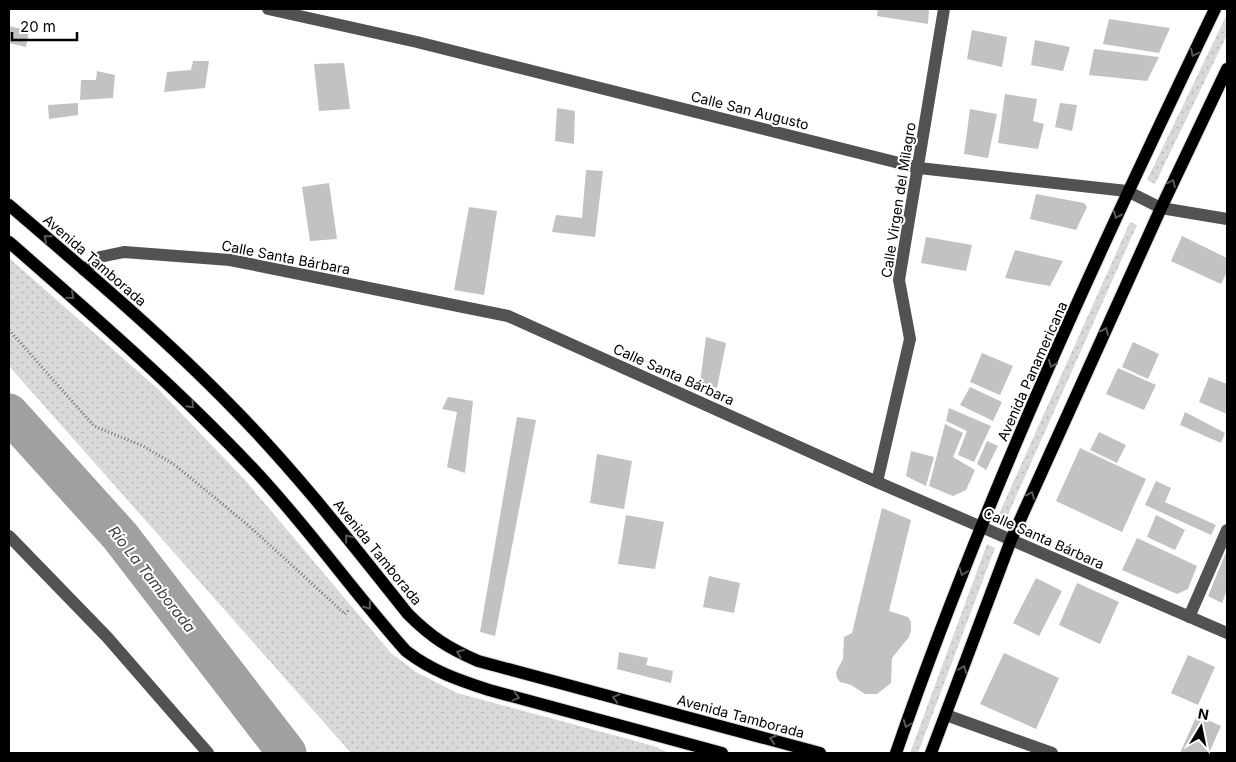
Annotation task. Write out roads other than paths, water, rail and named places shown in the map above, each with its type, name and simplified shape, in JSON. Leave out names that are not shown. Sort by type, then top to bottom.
[{"type":"main road","name":"Avenida Panamericana","points":[[896,753],[980,526],[1127,191],[1215,9]]},
{"type":"main road","points":[[931,753],[1011,540],[1161,208],[1227,69]]},
{"type":"main road","name":"Avenida Tamborada","points":[[9,205],[156,332],[234,409],[303,483],[408,614],[428,634],[447,648],[478,661],[820,753]]},
{"type":"main road","points":[[9,242],[128,344],[180,394],[259,475],[406,651],[427,667],[453,679],[716,752]]},
{"type":"street","name":"Calle San Augusto","points":[[268,9],[417,42],[919,168],[1127,191],[1161,208],[1227,219]]},
{"type":"street","name":"Calle Virgen del Milagro","points":[[877,482],[910,339],[899,280],[944,9]]},
{"type":"street","name":"Calle Santa Bárbara","points":[[84,270],[100,256],[124,252],[230,260],[508,316],[877,482],[1227,633]]},
{"type":"street","points":[[1189,617],[1227,530]]},
{"type":"street","points":[[9,536],[106,637],[208,753]]},
{"type":"street","points":[[946,714],[1052,753]]},
{"type":"waterway","name":"Río La Tamborada","points":[[9,413],[120,536],[287,753]]}]
